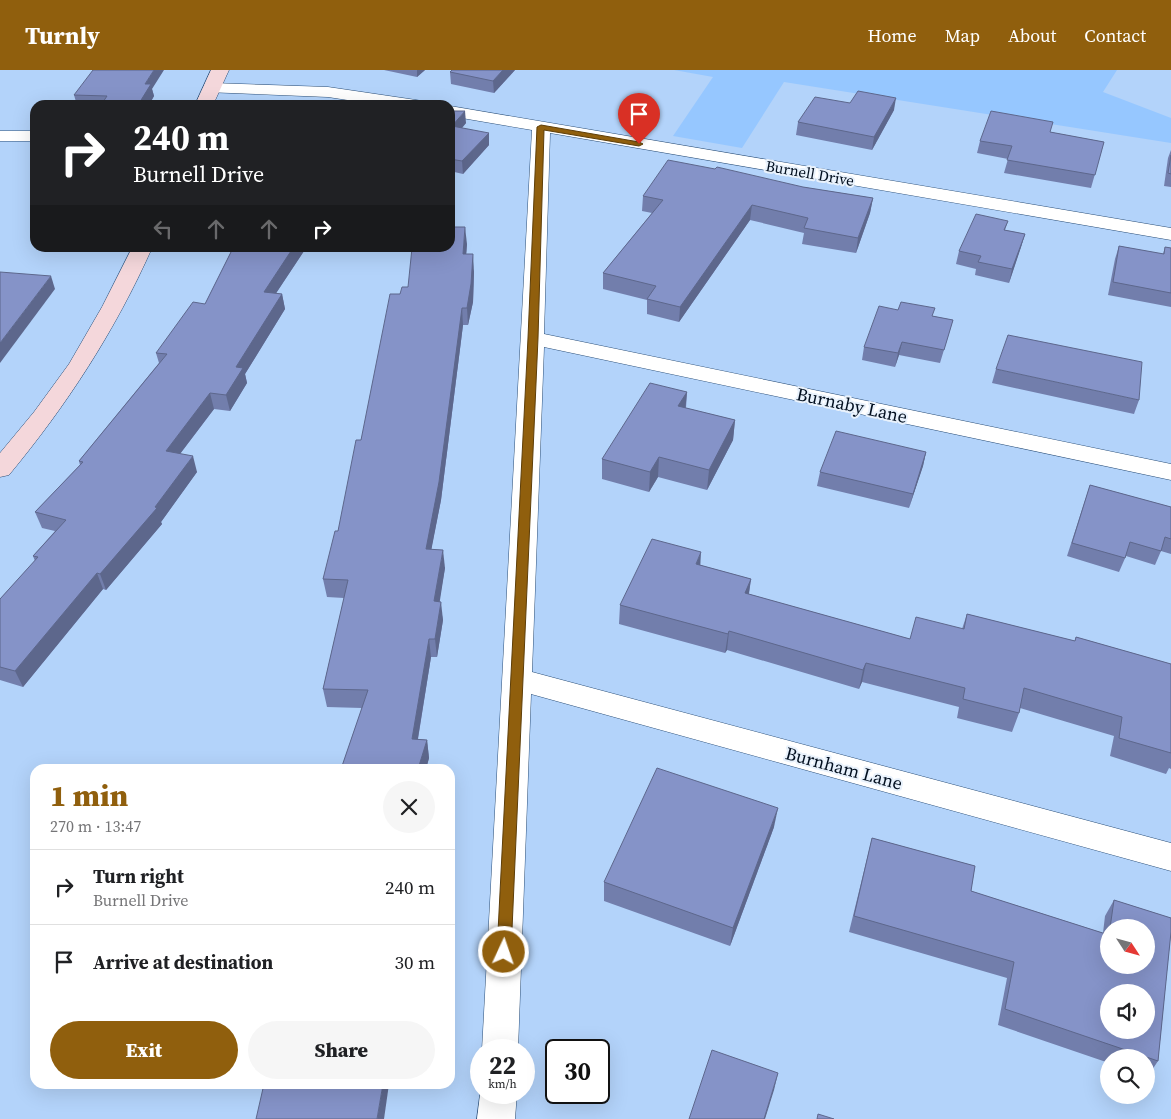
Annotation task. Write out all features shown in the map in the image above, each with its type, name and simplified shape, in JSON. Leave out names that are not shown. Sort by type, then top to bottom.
[{"type":"street","points":[[206,100],[220,70]]},
{"type":"street","points":[[212,88],[328,92],[382,100]]},
{"type":"street","name":"Burnell Drive","points":[[455,112],[1171,234]]},
{"type":"street","points":[[501,1039],[541,127]]},
{"type":"street","points":[[0,136],[30,136]]},
{"type":"street","points":[[0,469],[41,420],[88,354],[120,298],[140,252]]},
{"type":"street","name":"Burnaby Lane","points":[[533,338],[1171,472]]},
{"type":"street","name":"Burnham Lane","points":[[517,678],[1171,857]]},
{"type":"street","points":[[496,1119],[497,1104]]},
{"type":"shaded area","points":[[674,70],[1117,70],[1103,92],[1171,118],[1171,143],[784,82],[742,148],[673,136],[713,77]]},
{"type":"building","points":[[93,70],[154,70],[145,84],[151,84],[141,100],[104,100],[107,96],[74,95]]},
{"type":"building","points":[[452,70],[503,70],[493,81],[450,72]]},
{"type":"building","points":[[858,91],[896,98],[874,137],[798,122],[815,97],[850,103]]},
{"type":"building","points":[[455,111],[465,111],[455,123]]},
{"type":"building","points":[[991,111],[1053,122],[1050,132],[1104,142],[1095,175],[1007,160],[1012,146],[980,141]]},
{"type":"building","points":[[455,127],[489,133],[462,161],[455,160]]},
{"type":"building","points":[[1171,155],[1171,174],[1168,173]]},
{"type":"building","points":[[668,160],[715,169],[717,167],[803,187],[873,198],[858,238],[804,228],[808,218],[752,205],[680,307],[647,299],[656,286],[603,273],[663,200],[643,196]]},
{"type":"building","points":[[976,214],[1008,221],[1004,230],[1025,234],[1012,269],[978,262],[981,256],[959,251]]},
{"type":"building","points":[[455,227],[465,227],[463,254],[473,254],[471,284],[467,308],[462,308],[439,482],[426,549],[443,550],[434,601],[441,602],[435,639],[429,639],[412,739],[427,740],[420,764],[343,764],[368,690],[323,689],[348,580],[323,579],[335,531],[338,531],[356,440],[361,440],[390,294],[400,294],[402,287],[408,287],[412,252],[455,252]]},
{"type":"building","points":[[1119,246],[1164,254],[1165,247],[1171,248],[1171,293],[1113,282]]},
{"type":"building","points":[[231,252],[290,252],[264,292],[282,294],[236,367],[243,368],[226,395],[210,393],[166,451],[193,456],[155,507],[157,508],[100,574],[97,573],[15,671],[0,667],[0,599],[38,557],[33,556],[66,520],[35,512],[83,462],[79,461],[167,354],[156,353],[193,302],[205,304]]},
{"type":"building","points":[[0,272],[51,276],[0,343]]},
{"type":"building","points":[[901,302],[935,308],[932,316],[953,320],[944,350],[902,342],[898,353],[864,347],[879,306],[898,310]]},
{"type":"building","points":[[1008,335],[1142,362],[1139,400],[996,369]]},
{"type":"building","points":[[650,383],[687,392],[678,406],[735,420],[709,470],[659,457],[650,472],[602,459]]},
{"type":"building","points":[[836,431],[926,452],[913,494],[820,472]]},
{"type":"building","points":[[1090,485],[1171,507],[1171,539],[1165,537],[1161,551],[1130,542],[1125,558],[1072,543]]},
{"type":"building","points":[[652,539],[701,552],[696,564],[751,579],[745,593],[910,639],[916,617],[964,629],[967,614],[1075,641],[1076,637],[1171,664],[1171,753],[1119,738],[1122,717],[1024,688],[1019,713],[963,699],[965,688],[866,663],[863,670],[729,631],[728,634],[620,605]]},
{"type":"building","points":[[657,768],[778,808],[733,928],[604,882]]},
{"type":"building","points":[[872,838],[975,866],[971,891],[1100,932],[1100,974],[1155,974],[1155,919],[1111,919],[1114,900],[1171,918],[1158,1061],[1155,1060],[1155,1049],[1123,1049],[1005,1009],[1014,962],[854,916]]},
{"type":"building","points":[[712,1050],[778,1073],[764,1119],[689,1119]]},
{"type":"building","points":[[263,1089],[382,1089],[377,1119],[256,1119]]},
{"type":"building","points":[[818,1114],[834,1119],[817,1119]]},
{"type":"route","points":[[504,952],[541,127],[639,144]]}]
